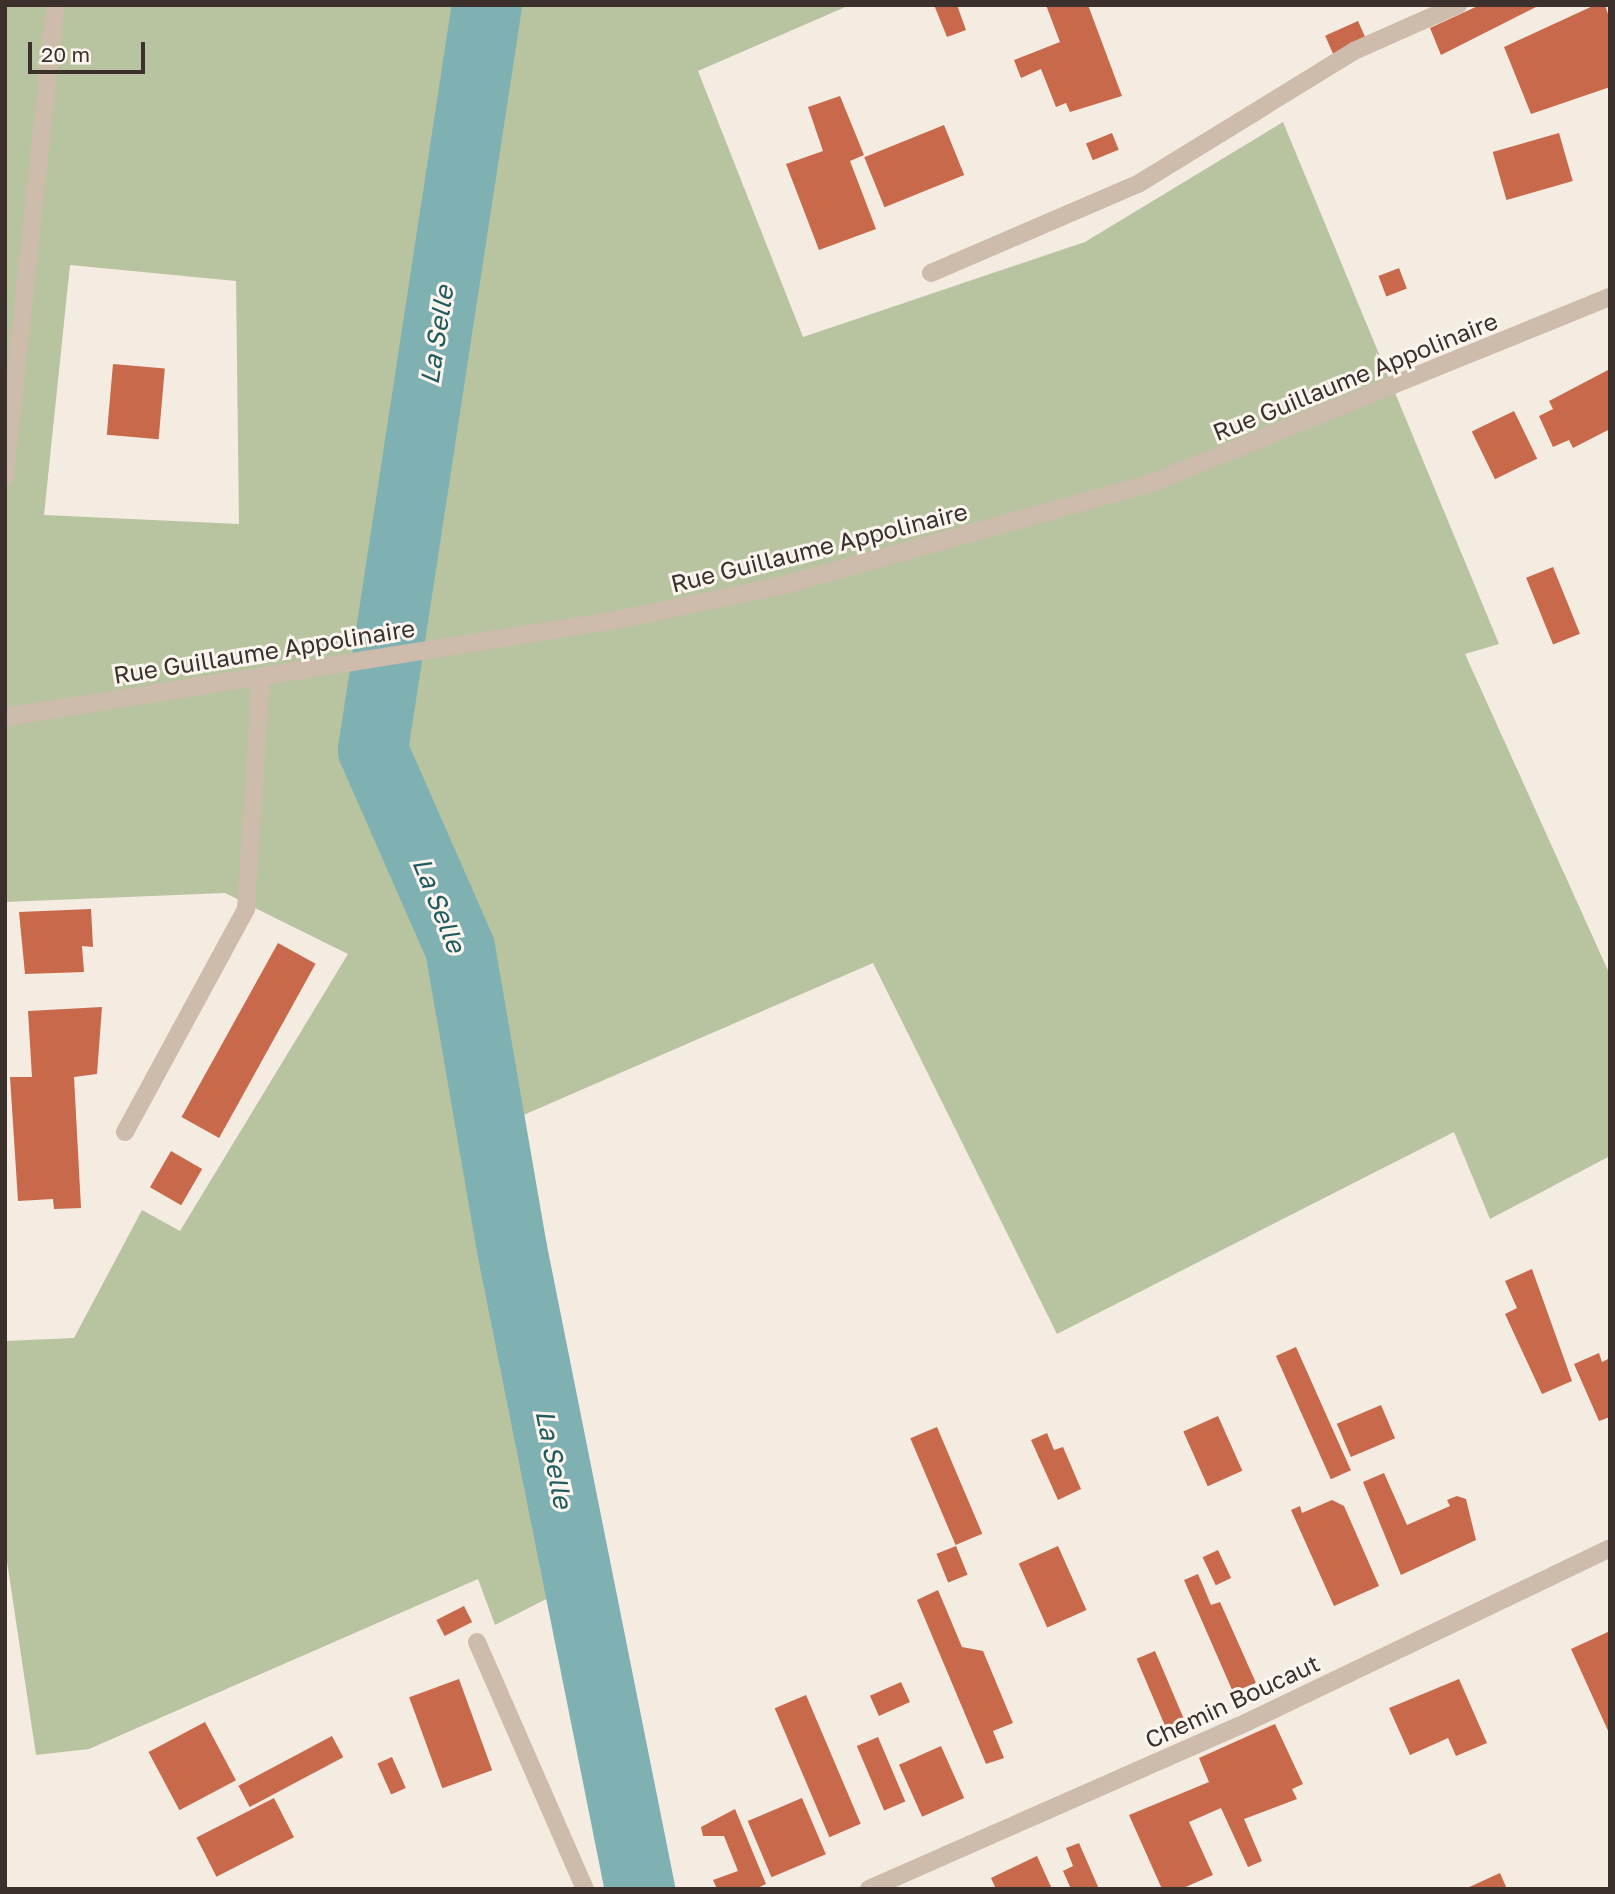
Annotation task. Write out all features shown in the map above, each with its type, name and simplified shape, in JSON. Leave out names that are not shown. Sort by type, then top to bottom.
[{"type":"street","points":[[5,476],[55,5]]},
{"type":"street","points":[[931,273],[1138,184],[1354,51],[1458,5]]},
{"type":"street","name":"Rue Guillaume Appolinaire","points":[[5,717],[343,664],[736,597],[1154,482],[1610,297]]},
{"type":"street","points":[[125,1132],[246,909],[261,677]]},
{"type":"street","name":"Chemin Boucaut","points":[[869,1889],[1239,1726],[1610,1548]]},
{"type":"street","points":[[477,1642],[585,1889]]},
{"type":"green space","points":[[5,5],[850,5],[698,71],[803,337],[1085,242],[1283,122],[1499,644],[1465,654],[1610,975],[1610,1156],[1490,1219],[1454,1132],[1057,1334],[873,963],[512,1120],[605,1569],[495,1625],[478,1579],[89,1749],[36,1755],[5,1548],[5,1341],[74,1338],[142,1210],[180,1231],[348,954],[225,893],[5,902]],"holes":[[[70,265],[236,281],[239,524],[44,515]]]},
{"type":"building","points":[[934,5],[957,5],[966,30],[947,37]]},
{"type":"building","points":[[1046,5],[1088,5],[1122,96],[1070,112],[1066,103],[1056,107],[1041,69],[1021,78],[1014,60],[1060,42]]},
{"type":"building","points":[[1480,5],[1540,5],[1441,55],[1430,28]]},
{"type":"building","points":[[1595,5],[1605,5],[1610,20],[1610,87],[1531,114],[1504,47]]},
{"type":"building","points":[[1358,21],[1366,39],[1333,54],[1325,36]]},
{"type":"building","points":[[840,96],[864,155],[850,161],[876,229],[819,250],[786,164],[823,151],[808,107]]},
{"type":"building","points":[[944,125],[964,175],[884,207],[864,157]]},
{"type":"building","points":[[1112,133],[1119,150],[1093,160],[1086,143]]},
{"type":"building","points":[[1559,133],[1573,181],[1506,200],[1493,152]]},
{"type":"building","points":[[1399,268],[1407,289],[1386,296],[1378,276]]},
{"type":"building","points":[[113,364],[165,369],[159,439],[107,435]]},
{"type":"building","points":[[1610,369],[1610,429],[1573,448],[1569,440],[1553,447],[1539,416],[1553,409],[1549,401]]},
{"type":"building","points":[[1514,411],[1537,459],[1495,479],[1472,432]]},
{"type":"building","points":[[1553,567],[1580,634],[1553,645],[1526,578]]},
{"type":"building","points":[[91,909],[93,947],[82,946],[84,972],[25,974],[19,912]]},
{"type":"building","points":[[278,943],[316,964],[219,1138],[182,1117]]},
{"type":"building","points":[[102,1007],[97,1074],[74,1077],[81,1208],[54,1209],[53,1199],[18,1201],[10,1077],[32,1077],[28,1011]]},
{"type":"building","points":[[171,1151],[202,1169],[181,1205],[150,1187]]},
{"type":"building","points":[[1532,1269],[1572,1381],[1542,1394],[1505,1314],[1517,1308],[1505,1281]]},
{"type":"building","points":[[1296,1347],[1351,1470],[1331,1479],[1276,1356]]},
{"type":"building","points":[[1599,1353],[1602,1362],[1610,1358],[1610,1417],[1599,1421],[1574,1364]]},
{"type":"building","points":[[1381,1405],[1395,1438],[1351,1457],[1337,1424]]},
{"type":"building","points":[[1218,1416],[1242,1471],[1208,1486],[1183,1431]]},
{"type":"building","points":[[937,1427],[982,1534],[956,1545],[910,1438]]},
{"type":"building","points":[[1047,1433],[1054,1450],[1063,1447],[1081,1489],[1058,1500],[1031,1440]]},
{"type":"building","points":[[1384,1473],[1407,1525],[1450,1506],[1447,1500],[1457,1496],[1466,1499],[1476,1540],[1401,1575],[1363,1482]]},
{"type":"building","points":[[1332,1500],[1344,1506],[1379,1586],[1334,1606],[1291,1510],[1300,1506],[1302,1513]]},
{"type":"building","points":[[956,1546],[968,1575],[948,1583],[937,1554]]},
{"type":"building","points":[[1058,1546],[1086,1610],[1047,1627],[1019,1563]]},
{"type":"building","points":[[1218,1550],[1231,1578],[1216,1585],[1203,1557]]},
{"type":"building","points":[[1198,1574],[1211,1605],[1220,1602],[1256,1683],[1233,1692],[1184,1580]]},
{"type":"building","points":[[938,1590],[962,1647],[983,1651],[1013,1723],[993,1731],[1004,1758],[986,1764],[917,1600]]},
{"type":"building","points":[[464,1606],[472,1622],[445,1636],[436,1620]]},
{"type":"building","points":[[1610,1631],[1610,1735],[1571,1649]]},
{"type":"building","points":[[1155,1651],[1184,1719],[1166,1727],[1137,1659]]},
{"type":"building","points":[[459,1679],[492,1770],[442,1788],[409,1697]]},
{"type":"building","points":[[1459,1679],[1487,1743],[1456,1756],[1448,1738],[1410,1755],[1389,1708]]},
{"type":"building","points":[[901,1682],[910,1702],[879,1716],[870,1696]]},
{"type":"building","points":[[806,1695],[861,1824],[829,1837],[775,1708]]},
{"type":"building","points":[[205,1722],[236,1780],[179,1810],[148,1752]]},
{"type":"building","points":[[1275,1724],[1303,1784],[1292,1789],[1297,1799],[1244,1819],[1262,1861],[1248,1867],[1221,1808],[1189,1822],[1213,1875],[1181,1889],[1162,1889],[1129,1815],[1209,1782],[1199,1758]]},
{"type":"building","points":[[332,1736],[343,1757],[250,1807],[238,1786]]},
{"type":"building","points":[[878,1737],[905,1801],[884,1810],[857,1746]]},
{"type":"building","points":[[941,1746],[964,1798],[922,1817],[899,1765]]},
{"type":"building","points":[[392,1757],[406,1788],[391,1795],[377,1764]]},
{"type":"building","points":[[274,1798],[294,1837],[216,1877],[196,1837]]},
{"type":"building","points":[[802,1798],[826,1854],[772,1877],[748,1821]]},
{"type":"building","points":[[735,1809],[766,1884],[755,1889],[717,1889],[713,1880],[738,1871],[724,1836],[703,1836],[701,1827]]},
{"type":"building","points":[[1079,1843],[1099,1889],[1071,1889],[1063,1871],[1073,1866],[1066,1848]]},
{"type":"building","points":[[1037,1856],[1052,1889],[996,1889],[991,1878]]},
{"type":"building","points":[[1500,1873],[1507,1889],[1465,1889]]},
{"type":"waterway","name":"La Selle","points":[[487,5],[373,750],[460,948],[512,1249],[640,1889]]}]
